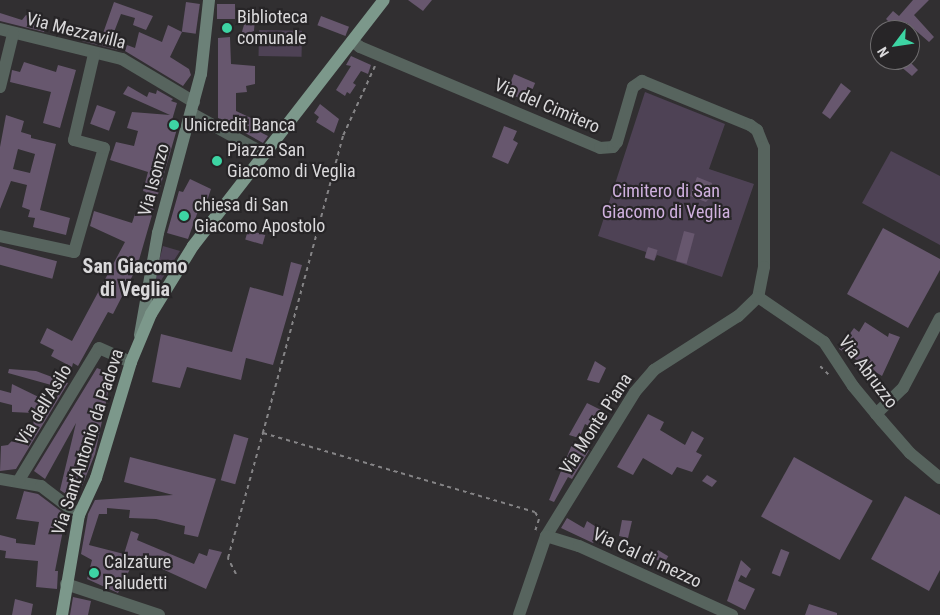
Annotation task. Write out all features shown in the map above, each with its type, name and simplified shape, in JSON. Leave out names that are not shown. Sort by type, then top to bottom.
[{"type":"main road","name":"Via Isonzo","points":[[140,340],[158,233],[201,74],[209,0]]},
{"type":"main road","name":"Via Sant'Antonio da Padova","points":[[62,615],[79,515],[96,478],[131,362],[140,340],[182,261],[384,0]]},
{"type":"street","name":"Via Mezzavilla","points":[[0,29],[13,34],[136,65],[192,107],[213,128],[265,154]]},
{"type":"street","points":[[0,87],[13,34]]},
{"type":"street","name":"Via del Cimitero","points":[[352,41],[382,57],[600,148],[613,147],[617,142],[634,87],[642,81],[750,125],[756,130],[764,147],[764,267],[758,297]]},
{"type":"street","points":[[0,236],[74,252],[104,148],[74,140],[94,54]]},
{"type":"street","name":"Via Abruzzo","points":[[758,297],[824,342],[876,414],[910,453],[940,478]]},
{"type":"street","name":"Via Monte Piana","points":[[519,615],[539,537],[635,392],[654,370],[738,316],[758,297]]},
{"type":"street","points":[[876,414],[903,388],[940,318]]},
{"type":"street","name":"Via dell'Asilo","points":[[19,480],[99,348],[131,362]]},
{"type":"street","points":[[0,479],[19,480],[41,486],[79,515]]},
{"type":"street","name":"Via Cal di mezzo","points":[[539,537],[579,546],[732,615]]},
{"type":"street","points":[[66,584],[159,615]]},
{"type":"path","points":[[236,574],[228,558],[343,136],[375,64],[382,57]]},
{"type":"path","points":[[820,366],[830,376]]},
{"type":"path","points":[[263,433],[535,512],[539,519],[539,537]]},
{"type":"green space","points":[[259,30],[302,31],[302,57],[259,56]]},
{"type":"green space","name":"Cimitero di San Giacomo di Veglia","points":[[645,92],[725,124],[709,169],[754,184],[722,277],[657,255],[654,261],[645,258],[646,252],[598,236]]},
{"type":"green space","points":[[891,151],[940,176],[940,245],[862,203]]},
{"type":"green space","points":[[163,246],[180,251],[160,282],[154,280]]},
{"type":"building","points":[[408,0],[432,0],[423,11]]},
{"type":"building","points":[[913,0],[929,0],[914,15],[919,20],[886,19],[893,11],[899,16]]},
{"type":"building","points":[[114,2],[153,16],[146,30],[133,25],[135,18],[121,14],[109,45],[118,50],[82,41],[85,33],[101,39]]},
{"type":"building","points":[[186,2],[200,4],[196,34],[182,32]]},
{"type":"building","points":[[217,4],[235,4],[235,19],[217,19]]},
{"type":"building","points":[[0,13],[22,20],[26,15],[48,22],[44,32],[0,21]]},
{"type":"building","points":[[321,16],[349,27],[345,36],[317,25]]},
{"type":"building","points":[[255,17],[254,31],[241,35],[246,18]]},
{"type":"building","points":[[920,22],[934,37],[929,42],[920,34]]},
{"type":"building","points":[[168,25],[182,32],[170,57],[189,69],[191,75],[183,86],[125,51],[127,45],[135,48],[139,32],[162,42]]},
{"type":"building","points":[[230,37],[231,64],[255,66],[255,84],[246,86],[247,92],[236,93],[236,111],[260,122],[256,130],[268,136],[263,143],[218,118],[218,38]]},
{"type":"building","points":[[351,56],[371,65],[368,74],[361,71],[353,83],[356,85],[350,94],[347,92],[345,96],[336,90],[351,66],[346,65]]},
{"type":"building","points":[[24,62],[56,72],[58,65],[76,70],[60,128],[43,123],[51,92],[10,82],[12,70],[20,72]]},
{"type":"building","points":[[905,70],[918,70],[912,76]]},
{"type":"building","points":[[514,74],[535,83],[527,101],[506,92]]},
{"type":"building","points":[[841,83],[851,91],[830,119],[822,113]]},
{"type":"building","points":[[128,86],[147,97],[149,92],[156,94],[157,90],[173,99],[171,101],[177,103],[172,120],[179,122],[137,267],[113,314],[108,312],[78,366],[73,363],[72,367],[51,356],[54,350],[40,343],[47,328],[72,341],[125,242],[90,226],[94,211],[132,223],[135,214],[140,215],[146,192],[143,191],[148,172],[110,160],[116,142],[134,146],[138,131],[127,128],[132,112],[170,115],[123,94]]},
{"type":"building","points":[[320,104],[339,119],[334,133],[316,122],[319,117],[314,113]]},
{"type":"building","points":[[97,105],[116,112],[109,131],[90,124]]},
{"type":"building","points":[[6,115],[24,121],[21,132],[31,135],[31,138],[56,144],[40,210],[70,218],[66,235],[33,227],[35,218],[28,217],[30,210],[22,207],[27,185],[11,181],[0,209],[0,147]],"holes":[[[18,149],[35,154],[30,173],[13,169]]]},
{"type":"building","points":[[504,126],[517,131],[513,140],[518,143],[508,164],[492,157]]},
{"type":"building","points":[[697,177],[712,183],[711,196],[706,202],[690,196]]},
{"type":"building","name":"chiesa di San Giacomo Apostolo","points":[[190,179],[211,189],[207,201],[202,200],[188,239],[167,233],[179,191],[183,192]]},
{"type":"building","points":[[883,228],[940,259],[940,270],[908,328],[847,294]]},
{"type":"building","points":[[248,230],[265,235],[263,245],[245,240]]},
{"type":"building","points":[[684,231],[695,234],[687,264],[676,261]]},
{"type":"building","points":[[0,246],[57,261],[52,279],[0,265]]},
{"type":"building","points":[[648,247],[658,250],[654,260],[645,258]]},
{"type":"building","points":[[291,262],[302,265],[273,365],[246,358],[241,380],[187,367],[180,388],[152,382],[161,334],[232,352],[250,287],[283,296]]},
{"type":"building","points":[[865,322],[888,337],[889,333],[900,337],[882,376],[839,349],[854,328],[859,332]]},
{"type":"building","points":[[595,361],[606,368],[599,383],[587,380]]},
{"type":"building","points":[[97,368],[112,374],[95,454],[76,501],[60,490],[76,423],[45,479],[34,471]]},
{"type":"building","points":[[9,369],[36,371],[68,383],[16,469],[0,471],[1,446],[8,445],[23,429],[34,436],[33,413],[12,412],[12,405],[0,402],[0,390],[11,393],[12,384],[53,404],[62,388],[8,373]]},
{"type":"building","points":[[587,403],[609,414],[598,431],[585,424],[579,438],[569,435]]},
{"type":"building","points":[[648,414],[664,422],[660,430],[685,445],[692,431],[704,438],[696,452],[702,455],[692,472],[677,467],[672,475],[643,458],[633,475],[617,467]]},
{"type":"building","points":[[234,434],[248,438],[235,484],[221,480]]},
{"type":"building","points":[[573,442],[590,449],[572,479],[568,477],[554,502],[549,500]]},
{"type":"building","points":[[130,457],[216,479],[198,537],[184,534],[185,526],[156,519],[129,518],[130,510],[107,508],[107,514],[99,514],[89,545],[124,554],[131,531],[139,534],[137,540],[194,564],[199,553],[207,556],[209,549],[222,552],[206,589],[136,557],[118,593],[87,579],[92,560],[81,554],[88,514],[95,500],[173,495],[124,482]]},
{"type":"building","points":[[794,457],[873,501],[840,560],[761,516]]},
{"type":"building","points":[[707,475],[717,481],[712,487],[702,481]]},
{"type":"building","points":[[24,491],[38,494],[66,515],[55,571],[58,571],[57,589],[36,587],[38,561],[5,558],[6,551],[0,550],[0,535],[16,539],[16,543],[35,545],[39,522],[16,519]]},
{"type":"building","points":[[905,496],[940,515],[940,570],[929,591],[871,559]]},
{"type":"building","points":[[567,518],[584,528],[587,521],[601,530],[593,543],[561,528]]},
{"type":"building","points":[[622,520],[632,521],[628,538],[619,536]]},
{"type":"building","points":[[781,549],[789,552],[780,576],[772,573]]},
{"type":"building","points":[[658,550],[668,556],[664,564],[653,558]]},
{"type":"building","points":[[741,560],[751,569],[746,578],[741,575],[738,581],[755,589],[745,610],[727,601]]},
{"type":"building","points":[[73,597],[91,601],[88,615],[70,615]]},
{"type":"building","points":[[15,599],[33,604],[31,615],[12,615]]},
{"type":"building","points":[[809,604],[837,613],[837,615],[805,615]]},
{"type":"place","name":"Biblioteca comunale","points":[[227,28]]},
{"type":"place","name":"Unicredit Banca","points":[[174,125]]},
{"type":"place","name":"Piazza San Giacomo di Veglia","points":[[217,161]]},
{"type":"place","name":"chiesa di San Giacomo Apostolo","points":[[184,216]]},
{"type":"place","name":"Calzature Paludetti","points":[[94,573]]},
{"type":"district","name":"San Giacomo di Veglia","points":[[135,278]]}]
